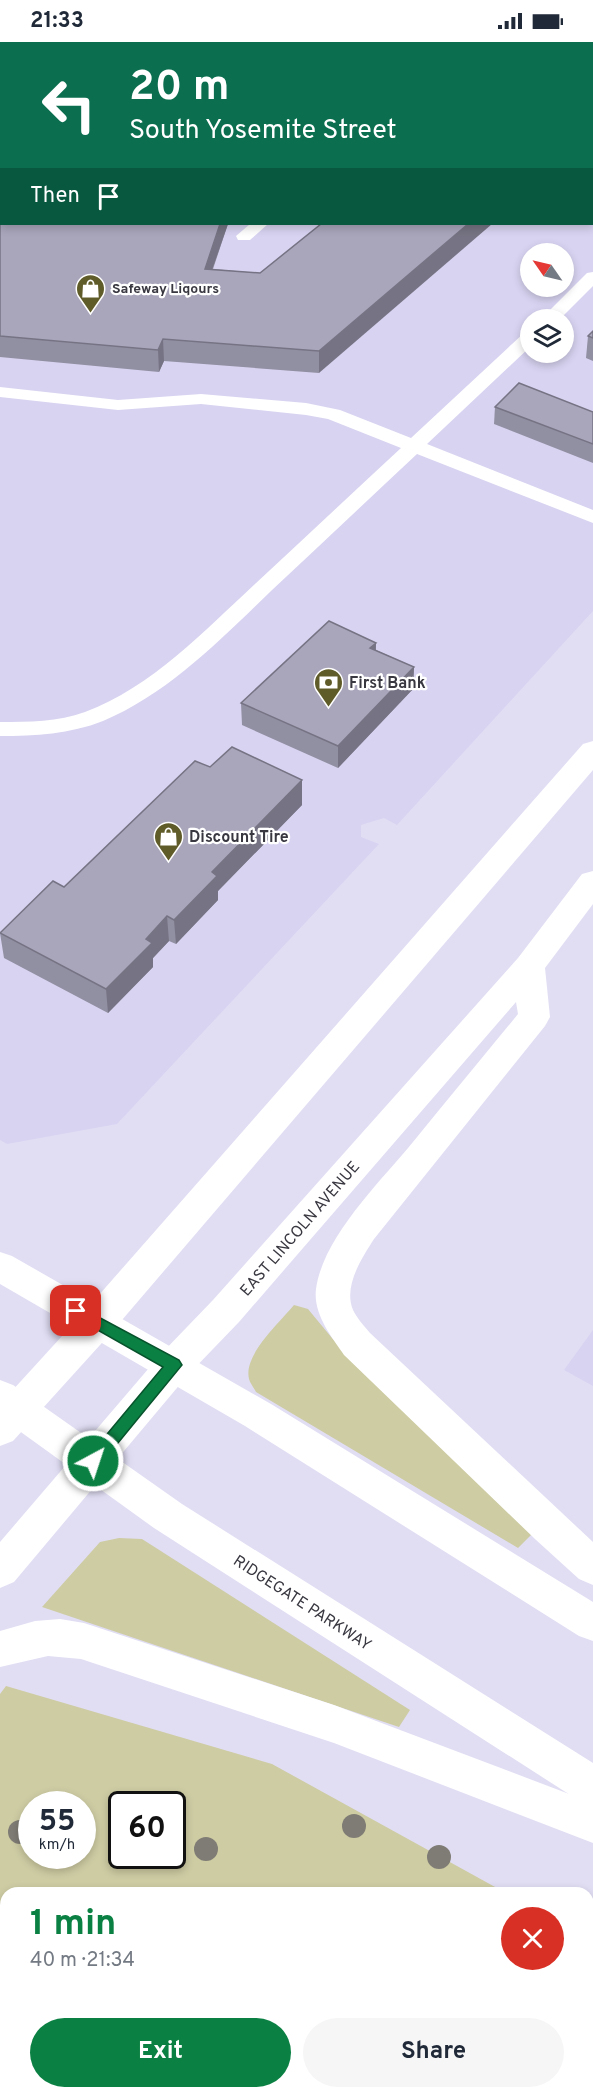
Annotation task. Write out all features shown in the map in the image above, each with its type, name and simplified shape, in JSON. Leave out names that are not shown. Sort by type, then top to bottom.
[{"type":"main road","points":[[7,1412],[97,1323],[593,751]]},
{"type":"main road","name":"EAST LINCOLN AVENUE","points":[[0,1570],[174,1365],[226,1311],[529,966],[593,882]]},
{"type":"main road","points":[[529,966],[534,1017],[362,1229],[348,1249],[333,1289],[333,1300],[336,1312],[357,1344],[593,1567]]},
{"type":"main road","points":[[0,1266],[174,1365],[593,1623]]},
{"type":"main road","name":"RIDGEGATE PARKWAY","points":[[7,1412],[93,1461],[168,1516],[593,1786]]},
{"type":"main road","points":[[0,1649],[18,1643],[42,1640],[86,1641],[95,1646],[334,1724],[593,1823]]},
{"type":"lane","points":[[244,236],[259,225]]},
{"type":"lane","points":[[560,309],[593,277]]},
{"type":"lane","points":[[0,729],[40,729],[81,721],[130,701],[163,678],[216,632],[520,346]]},
{"type":"lane","points":[[0,392],[118,405],[201,399],[306,409],[333,414],[593,517]]},
{"type":"shaded area","points":[[0,225],[593,225],[593,611],[397,825],[384,818],[361,825],[361,837],[379,844],[117,1124],[7,1144],[0,1140]]},
{"type":"shaded area","points":[[294,1305],[308,1309],[332,1338],[532,1534],[518,1548],[256,1392],[249,1379],[252,1360],[264,1339]]},
{"type":"shaded area","points":[[593,1330],[593,1386],[564,1370]]},
{"type":"shaded area","points":[[119,1538],[142,1539],[410,1710],[399,1727],[42,1607],[100,1542]]},
{"type":"shaded area","points":[[6,1686],[272,1764],[495,1887],[0,1887],[0,1694]]},
{"type":"building","points":[[0,225],[220,225],[205,269],[260,273],[320,225],[467,225],[319,351],[163,339],[158,350],[0,336]]},
{"type":"building","points":[[519,383],[593,412],[593,444],[495,407]]},
{"type":"building","name":"First Bank","points":[[329,621],[376,643],[370,648],[414,667],[338,746],[241,703]]},
{"type":"building","points":[[232,747],[302,780],[212,872],[217,876],[174,920],[167,916],[146,939],[152,943],[106,989],[0,933],[53,881],[64,887],[195,761],[210,767]]},
{"type":"place","name":"Safeway Liqours","points":[[91,314]]},
{"type":"place","name":"First Bank","points":[[328,708]]},
{"type":"place","name":"Discount Tire","points":[[168,862]]},
{"type":"route","points":[[76,1311],[174,1365],[93,1461]]}]
